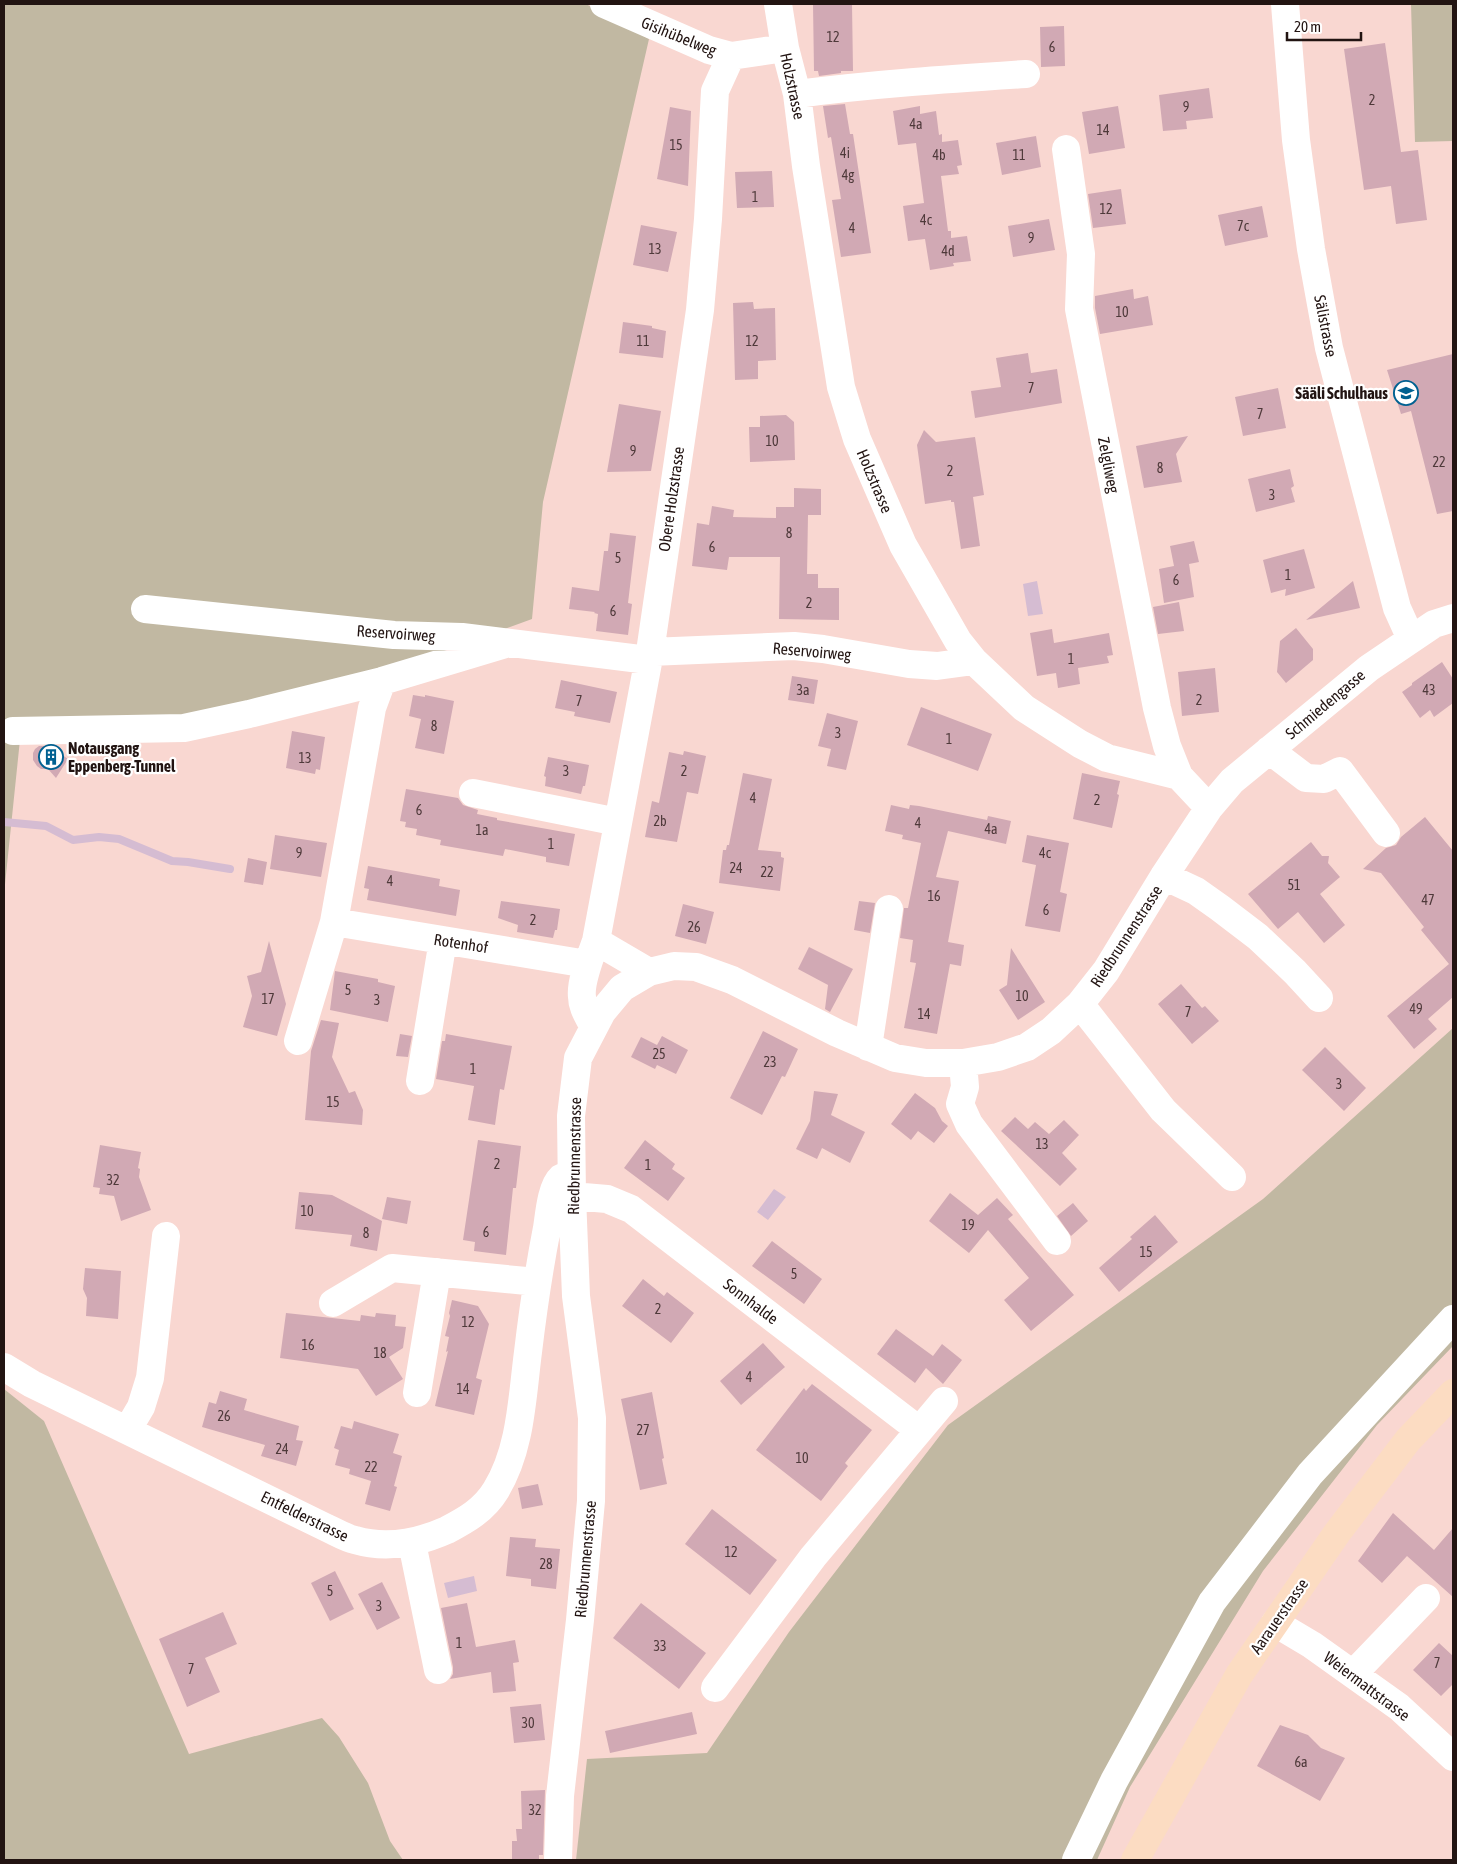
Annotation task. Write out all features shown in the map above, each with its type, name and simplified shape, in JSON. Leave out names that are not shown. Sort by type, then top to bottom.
[{"type":"main road","name":"Aarauerstrasse","points":[[1135,1860],[1239,1675],[1337,1533],[1408,1440],[1453,1393]]},
{"type":"street","name":"Gisihübelweg","points":[[604,4],[643,13],[709,50],[731,56],[785,48]]},
{"type":"street","name":"Holzstrasse","points":[[778,4],[785,48],[798,94],[806,166],[841,387],[857,439],[903,546],[958,641],[974,661],[1024,708],[1080,744],[1107,758],[1179,776]]},
{"type":"street","name":"Sälistrasse","points":[[1284,4],[1296,140],[1329,348],[1397,608],[1411,639]]},
{"type":"street","name":"Obere Holzstrasse","points":[[593,1026],[581,996],[592,952],[618,822],[649,656],[700,310],[708,219],[715,91],[731,56]]},
{"type":"street","points":[[798,94],[860,86],[1026,74]]},
{"type":"street","name":"Zelgliweg","points":[[1066,149],[1080,254],[1080,310],[1156,708],[1167,746],[1179,776]]},
{"type":"street","name":"Reservoirweg","points":[[145,608],[394,635],[462,637],[649,656],[794,646],[823,649],[909,664],[937,666],[974,661]]},
{"type":"street","name":"Schmiedengasse","points":[[1209,808],[1232,781],[1369,668],[1434,624],[1453,618]]},
{"type":"street","points":[[13,731],[113,733],[184,728],[382,681],[509,643]]},
{"type":"street","points":[[298,1041],[334,922],[372,708],[382,681]]},
{"type":"street","points":[[1269,750],[1306,778],[1324,779],[1340,771],[1386,833]]},
{"type":"street","points":[[1179,776],[1209,808]]},
{"type":"street","points":[[473,793],[618,822]]},
{"type":"street","name":"Riedbrunnenstrasse","points":[[558,1860],[560,1796],[580,1620],[591,1492],[592,1418],[576,1296],[571,1116],[578,1058],[593,1026],[622,988],[649,972],[674,966],[696,968],[732,980],[868,1047],[895,1058],[926,1063],[963,1063],[998,1057],[1026,1047],[1050,1031],[1080,1004],[1106,971],[1164,876],[1209,808]]},
{"type":"street","points":[[1164,876],[1196,891],[1220,908],[1270,949],[1319,998]]},
{"type":"street","points":[[868,1047],[889,908]]},
{"type":"street","name":"Rotenhof","points":[[334,922],[443,940],[592,952]]},
{"type":"street","points":[[420,1081],[443,940]]},
{"type":"street","points":[[592,952],[649,972]]},
{"type":"street","points":[[1080,1004],[1163,1110],[1232,1177]]},
{"type":"street","points":[[963,1063],[964,1087],[960,1104],[966,1118],[1057,1241]]},
{"type":"street","name":"Entfelderstrasse","points":[[4,1367],[32,1384],[128,1429],[327,1528],[355,1540],[384,1544],[412,1543],[448,1529],[483,1508],[496,1492],[507,1470],[514,1450],[520,1415],[537,1282],[553,1195],[560,1179],[572,1184]]},
{"type":"street","name":"Sonnhalde","points":[[572,1184],[631,1209],[919,1430]]},
{"type":"street","points":[[128,1429],[144,1398],[150,1378],[166,1236]]},
{"type":"street","points":[[332,1303],[392,1268],[537,1282]]},
{"type":"street","points":[[417,1393],[437,1272]]},
{"type":"street","points":[[1076,1860],[1114,1781],[1212,1602],[1310,1474],[1453,1319]]},
{"type":"street","points":[[715,1688],[813,1557],[944,1401]]},
{"type":"street","points":[[412,1543],[438,1670]]},
{"type":"street","points":[[1353,1674],[1426,1598]]},
{"type":"street","name":"Weiermattstrasse","points":[[1275,1623],[1312,1645],[1399,1708],[1453,1757]]},
{"type":"shaded area","points":[[4,4],[586,4],[649,39],[543,502],[532,619],[381,674],[179,720],[21,730],[4,894]]},
{"type":"shaded area","points":[[1411,4],[1453,4],[1453,141],[1415,142]]},
{"type":"shaded area","points":[[1037,581],[1043,614],[1028,616],[1023,584]]},
{"type":"shaded area","points":[[1453,1028],[1453,1346],[1377,1425],[1263,1571],[1130,1787],[1097,1860],[576,1860],[587,1759],[707,1753],[789,1632],[948,1425],[1263,1199]]},
{"type":"shaded area","points":[[774,1189],[786,1197],[768,1220],[757,1212]]},
{"type":"shaded area","points":[[4,1389],[44,1421],[189,1754],[322,1718],[339,1737],[368,1783],[390,1841],[403,1860],[4,1860]]},
{"type":"shaded area","points":[[474,1576],[477,1591],[448,1598],[444,1583]]},
{"type":"building","points":[[813,4],[852,4],[853,71],[841,71],[841,73],[819,76],[818,71],[814,71]]},
{"type":"building","points":[[1064,26],[1065,66],[1041,67],[1040,27]]},
{"type":"building","points":[[1385,43],[1401,152],[1418,150],[1427,220],[1396,224],[1391,186],[1364,190],[1344,49]]},
{"type":"building","points":[[1209,88],[1213,118],[1186,121],[1187,129],[1163,131],[1159,95]]},
{"type":"building","points":[[845,104],[850,134],[853,134],[871,253],[841,257],[832,200],[841,199],[831,137],[828,138],[823,106]]},
{"type":"building","points":[[920,106],[920,114],[936,111],[939,135],[942,134],[942,142],[958,140],[962,165],[957,166],[959,174],[941,176],[948,231],[951,231],[951,238],[967,236],[971,261],[953,263],[954,266],[930,270],[925,239],[908,241],[903,206],[924,203],[916,143],[898,145],[893,111]]},
{"type":"building","points":[[1118,106],[1125,148],[1089,154],[1082,112]]},
{"type":"building","points":[[670,107],[691,111],[688,186],[657,179]]},
{"type":"building","points":[[1036,136],[1041,167],[1002,175],[996,143]]},
{"type":"building","points":[[772,171],[774,207],[737,208],[735,172]]},
{"type":"building","points":[[1121,189],[1126,224],[1093,228],[1088,194]]},
{"type":"building","points":[[1262,206],[1268,237],[1225,246],[1218,215]]},
{"type":"building","points":[[1049,219],[1055,250],[1013,257],[1008,226]]},
{"type":"building","points":[[641,225],[677,232],[668,272],[633,265]]},
{"type":"building","points":[[1133,289],[1134,299],[1148,296],[1153,325],[1100,334],[1095,308],[1095,296]]},
{"type":"building","points":[[753,302],[754,309],[775,308],[776,360],[758,361],[758,379],[735,380],[733,303]]},
{"type":"building","points":[[623,322],[652,326],[652,328],[666,331],[663,358],[619,353]]},
{"type":"building","points":[[1028,353],[1031,373],[1057,369],[1062,403],[975,418],[971,391],[1001,387],[996,358]]},
{"type":"building","points":[[1453,354],[1453,511],[1437,514],[1411,411],[1401,414],[1387,370]]},
{"type":"building","points":[[1278,388],[1286,428],[1243,436],[1235,397]]},
{"type":"building","points":[[619,404],[661,411],[651,471],[607,472]]},
{"type":"building","points":[[786,415],[794,422],[795,460],[750,462],[749,427],[760,427],[760,416]]},
{"type":"building","points":[[924,430],[936,442],[975,437],[984,495],[973,497],[980,546],[961,549],[954,502],[951,502],[951,500],[925,504],[917,445]]},
{"type":"building","points":[[1188,436],[1176,454],[1182,482],[1144,488],[1136,446]]},
{"type":"building","points":[[1290,469],[1294,486],[1291,488],[1295,502],[1256,512],[1248,479]]},
{"type":"building","points":[[794,488],[821,489],[821,515],[808,515],[807,574],[818,574],[818,588],[839,588],[839,620],[779,619],[780,557],[729,557],[727,570],[692,566],[697,523],[709,525],[712,506],[734,510],[733,517],[776,518],[776,507],[794,507]]},
{"type":"building","points":[[610,533],[636,536],[628,603],[632,604],[628,635],[596,631],[598,614],[569,609],[572,587],[599,591],[604,551],[608,551]]},
{"type":"building","points":[[1194,541],[1199,562],[1189,564],[1194,597],[1164,603],[1159,569],[1174,566],[1170,546]]},
{"type":"building","points":[[1304,549],[1315,588],[1285,596],[1286,589],[1271,593],[1263,560]]},
{"type":"building","points":[[1353,581],[1360,608],[1306,620]]},
{"type":"building","points":[[1179,602],[1184,631],[1158,634],[1153,607]]},
{"type":"building","points":[[1296,628],[1313,649],[1313,660],[1286,683],[1277,672],[1280,641]]},
{"type":"building","points":[[1052,629],[1054,643],[1109,633],[1113,655],[1107,656],[1109,663],[1078,668],[1080,684],[1058,688],[1056,673],[1037,676],[1030,633]]},
{"type":"building","points":[[1442,662],[1453,679],[1453,703],[1434,717],[1430,710],[1420,718],[1402,692]]},
{"type":"building","points":[[1215,668],[1219,712],[1182,716],[1178,672]]},
{"type":"building","points":[[792,676],[818,680],[814,704],[788,700]]},
{"type":"building","points":[[561,680],[617,692],[610,723],[574,716],[575,712],[555,708]]},
{"type":"building","points":[[413,695],[425,697],[425,695],[454,701],[444,754],[415,748],[421,719],[409,716]]},
{"type":"building","points":[[921,707],[992,734],[978,771],[907,745]]},
{"type":"building","points":[[827,713],[858,721],[846,770],[827,766],[831,749],[818,746]]},
{"type":"building","points":[[292,731],[325,737],[320,770],[316,769],[315,774],[286,768]]},
{"type":"building","name":"Notausgang Eppenberg-Tunnel","points":[[39,746],[49,746],[68,759],[56,778],[48,769],[41,769],[37,766],[33,760],[33,753]]},
{"type":"building","points":[[684,751],[706,756],[698,794],[687,792],[677,842],[645,837],[652,801],[659,803],[669,752],[683,755]]},
{"type":"building","points":[[548,757],[589,765],[585,786],[583,786],[581,794],[545,786],[546,777],[544,776]]},
{"type":"building","points":[[743,773],[772,779],[758,850],[781,852],[781,857],[784,858],[780,891],[719,883],[723,850],[726,850],[727,845],[729,845]]},
{"type":"building","points":[[1082,773],[1120,781],[1112,828],[1073,819]]},
{"type":"building","points":[[406,789],[458,798],[463,805],[478,810],[477,814],[497,818],[497,820],[575,834],[569,866],[546,862],[546,857],[505,849],[503,856],[440,845],[441,840],[416,835],[417,829],[405,827],[406,822],[400,821]]},
{"type":"building","points":[[891,805],[909,809],[910,805],[919,806],[987,820],[988,816],[1011,821],[1006,844],[948,831],[936,877],[959,881],[948,942],[964,945],[961,966],[950,964],[937,1034],[904,1028],[916,963],[910,962],[913,940],[900,938],[904,908],[908,908],[921,843],[902,839],[903,835],[885,831]]},
{"type":"building","points":[[1425,817],[1453,851],[1453,997],[1428,1019],[1437,1029],[1414,1049],[1387,1016],[1449,964],[1421,930],[1424,927],[1381,873],[1363,869],[1386,848],[1396,845],[1401,837]]},
{"type":"building","points":[[275,835],[327,843],[321,877],[270,869]]},
{"type":"building","points":[[1027,835],[1069,843],[1060,892],[1067,894],[1060,932],[1025,926],[1036,865],[1022,862]]},
{"type":"building","points":[[1311,842],[1322,856],[1329,856],[1328,863],[1340,877],[1320,894],[1345,925],[1324,943],[1298,912],[1278,929],[1248,894]]},
{"type":"building","points":[[248,858],[267,862],[263,885],[244,882]]},
{"type":"building","points":[[368,866],[440,879],[439,886],[460,890],[456,916],[367,900],[369,889],[364,888]]},
{"type":"building","points":[[501,901],[560,909],[557,930],[555,930],[553,938],[517,932],[518,925],[498,918]]},
{"type":"building","points":[[859,901],[875,903],[870,933],[854,930]]},
{"type":"building","points":[[683,904],[714,912],[706,944],[675,936]]},
{"type":"building","points":[[269,941],[286,1004],[277,1036],[243,1027],[252,996],[247,976],[261,972]]},
{"type":"building","points":[[809,947],[853,969],[830,1012],[825,1009],[828,985],[798,969]]},
{"type":"building","points":[[1011,948],[1045,1002],[1018,1020],[999,990],[1007,985]]},
{"type":"building","points":[[335,971],[378,979],[378,982],[395,986],[388,1022],[330,1010]]},
{"type":"building","points":[[1181,984],[1202,1008],[1205,1006],[1219,1021],[1192,1044],[1158,1004]]},
{"type":"building","points":[[321,1020],[339,1023],[332,1057],[349,1093],[355,1091],[363,1110],[362,1125],[305,1120],[311,1051]]},
{"type":"building","points":[[763,1031],[798,1049],[785,1077],[782,1076],[762,1115],[730,1098]]},
{"type":"building","points":[[400,1034],[412,1036],[408,1057],[396,1056]]},
{"type":"building","points":[[446,1034],[512,1046],[504,1090],[500,1089],[495,1125],[468,1120],[474,1086],[436,1079],[442,1041],[445,1041]]},
{"type":"building","points":[[662,1036],[688,1050],[676,1074],[657,1065],[655,1069],[631,1057],[641,1037],[657,1045]]},
{"type":"building","points":[[1325,1047],[1366,1088],[1344,1111],[1302,1070]]},
{"type":"building","points":[[814,1091],[838,1094],[831,1115],[865,1132],[850,1163],[822,1148],[817,1159],[796,1149],[810,1121]]},
{"type":"building","points":[[915,1093],[935,1108],[942,1121],[948,1126],[934,1143],[918,1131],[911,1140],[891,1124]]},
{"type":"building","points":[[1015,1117],[1028,1129],[1035,1122],[1049,1134],[1064,1120],[1079,1135],[1062,1153],[1077,1169],[1060,1186],[1001,1131]]},
{"type":"building","points":[[478,1140],[521,1146],[516,1188],[513,1188],[506,1255],[474,1251],[475,1242],[463,1240]]},
{"type":"building","points":[[645,1140],[675,1164],[672,1169],[685,1178],[668,1201],[624,1168]]},
{"type":"building","points":[[100,1145],[141,1152],[138,1168],[140,1169],[139,1177],[151,1210],[121,1221],[114,1196],[99,1194],[100,1188],[93,1187]]},
{"type":"building","points":[[299,1192],[332,1195],[382,1221],[377,1251],[350,1246],[352,1235],[295,1229]]},
{"type":"building","points":[[950,1193],[978,1215],[997,1198],[1013,1215],[1008,1219],[1074,1295],[1031,1331],[1004,1300],[1029,1278],[988,1230],[969,1253],[929,1221]]},
{"type":"building","points":[[387,1197],[411,1201],[407,1224],[382,1219]]},
{"type":"building","points":[[1073,1203],[1088,1221],[1071,1236],[1057,1216]]},
{"type":"building","points":[[1155,1215],[1178,1242],[1119,1292],[1099,1268],[1132,1239],[1130,1237]]},
{"type":"building","points":[[772,1241],[822,1279],[804,1304],[752,1266]]},
{"type":"building","points":[[85,1268],[121,1271],[118,1319],[86,1316],[87,1298],[83,1289]]},
{"type":"building","points":[[643,1279],[664,1296],[667,1292],[694,1313],[671,1343],[622,1306]]},
{"type":"building","points":[[452,1300],[478,1306],[489,1324],[476,1378],[482,1380],[474,1415],[435,1406],[448,1351],[446,1352],[449,1337],[445,1336]]},
{"type":"building","points":[[286,1313],[360,1321],[361,1315],[375,1317],[376,1313],[396,1315],[395,1326],[406,1327],[403,1348],[389,1357],[403,1379],[376,1396],[358,1369],[280,1358]]},
{"type":"building","points":[[896,1329],[933,1356],[942,1344],[962,1360],[943,1384],[926,1368],[915,1383],[877,1354]]},
{"type":"building","points":[[763,1343],[785,1367],[741,1405],[720,1381]]},
{"type":"building","points":[[812,1384],[872,1430],[845,1463],[848,1466],[821,1501],[756,1450],[804,1388],[806,1391]]},
{"type":"building","points":[[220,1391],[247,1399],[244,1410],[299,1426],[296,1440],[303,1441],[296,1466],[261,1456],[265,1445],[202,1427],[209,1402],[216,1404]]},
{"type":"building","points":[[652,1392],[667,1484],[640,1490],[621,1399]]},
{"type":"building","points":[[354,1421],[399,1434],[393,1453],[402,1456],[394,1486],[397,1487],[390,1511],[365,1504],[371,1481],[349,1474],[350,1469],[335,1465],[339,1450],[334,1448],[341,1426],[352,1429]]},
{"type":"building","points":[[538,1484],[543,1505],[522,1509],[518,1488]]},
{"type":"building","points":[[712,1509],[777,1560],[750,1595],[685,1544]]},
{"type":"building","points":[[1393,1513],[1434,1550],[1453,1528],[1453,1597],[1407,1556],[1382,1583],[1358,1561]]},
{"type":"building","points":[[510,1537],[536,1539],[535,1547],[560,1549],[556,1589],[531,1586],[531,1579],[506,1576]]},
{"type":"building","points":[[335,1571],[354,1609],[330,1621],[311,1583]]},
{"type":"building","points":[[382,1582],[400,1618],[377,1630],[358,1594]]},
{"type":"building","points":[[467,1603],[476,1647],[515,1640],[519,1662],[513,1663],[516,1691],[493,1693],[491,1672],[450,1679],[453,1674],[453,1667],[441,1608]]},
{"type":"building","points":[[641,1603],[706,1653],[679,1689],[613,1638]]},
{"type":"building","points":[[223,1612],[237,1644],[205,1658],[220,1692],[187,1707],[159,1639]]},
{"type":"building","points":[[1439,1643],[1453,1656],[1453,1684],[1441,1696],[1413,1670]]},
{"type":"building","points":[[541,1704],[545,1740],[514,1743],[510,1707]]},
{"type":"building","points":[[692,1712],[697,1734],[610,1753],[605,1731]]},
{"type":"building","points":[[1280,1725],[1308,1735],[1321,1748],[1345,1758],[1320,1801],[1257,1766]]},
{"type":"building","points":[[545,1790],[543,1855],[539,1855],[539,1860],[512,1860],[512,1841],[517,1841],[516,1829],[522,1829],[521,1791]]},
{"type":"waterway","points":[[4,822],[46,826],[73,840],[99,837],[119,839],[172,861],[230,869]]},
{"type":"place","name":"Sääli Schulhaus","points":[[1406,393]]},
{"type":"place","name":"Notausgang Eppenberg-Tunnel","points":[[51,757]]}]
